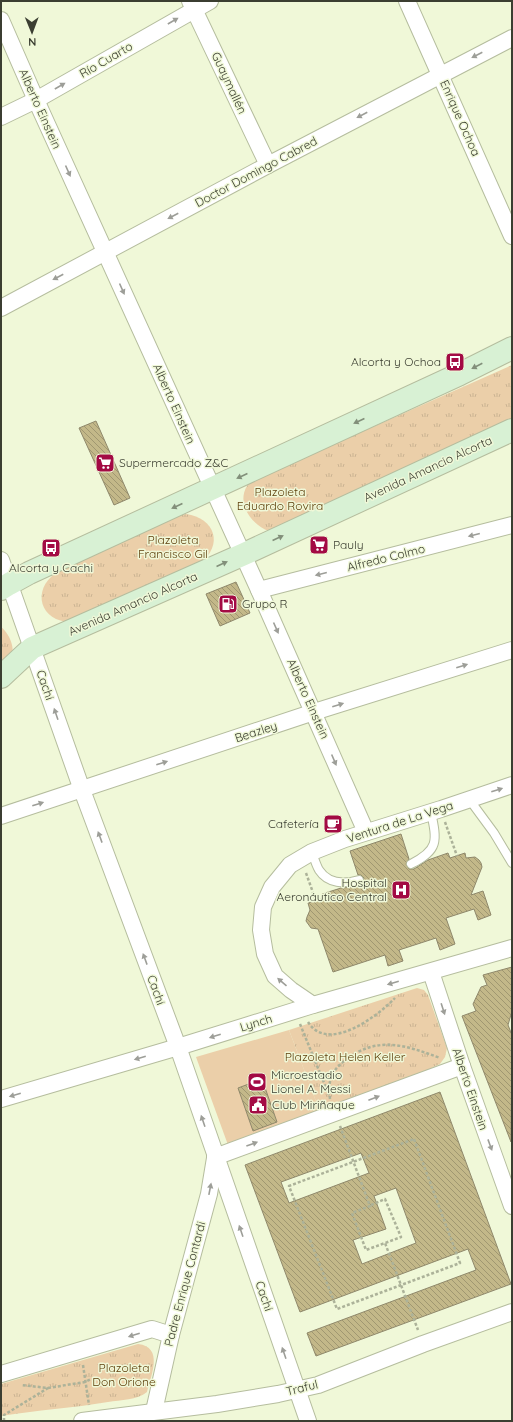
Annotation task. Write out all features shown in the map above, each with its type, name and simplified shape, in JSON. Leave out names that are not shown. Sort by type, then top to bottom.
[{"type":"main road","points":[[5,586],[460,374],[512,348]]},
{"type":"main road","name":"Avenida Amancio Alcorta","points":[[1,676],[32,648],[242,555],[512,430]]},
{"type":"street","name":"Río Cuarto","points":[[1,117],[36,100],[192,5],[210,1]]},
{"type":"street","name":"Enrique Ochoa","points":[[407,1],[512,236]]},
{"type":"street","name":"Guaymallén","points":[[192,5],[268,165]]},
{"type":"street","name":"Alberto Einstein","points":[[1,20],[242,555],[260,590],[366,832]]},
{"type":"street","name":"Doctor Domingo Cabred","points":[[1,308],[440,74],[512,38]]},
{"type":"street","name":"Alfredo Colmo","points":[[260,590],[512,525]]},
{"type":"street","name":"Cachi","points":[[1,560],[5,586],[32,648],[82,790],[178,1047],[215,1158],[308,1421]]},
{"type":"street","name":"Beazley","points":[[1,816],[314,712],[512,650]]},
{"type":"street","name":"Ventura de La Vega","points":[[301,858],[366,832],[512,785]]},
{"type":"street","points":[[301,858],[272,887],[263,907],[261,930],[265,954],[275,976],[291,990],[303,1008]]},
{"type":"street","name":"Lynch","points":[[1,1099],[178,1047],[303,1008],[512,948]]},
{"type":"street","name":"Alberto Einstein","points":[[424,974],[462,1066],[512,1206]]},
{"type":"street","points":[[215,1158],[462,1066]]},
{"type":"street","name":"Padre Enrique Contardi","points":[[154,1411],[171,1335],[209,1194],[215,1158]]},
{"type":"street","name":"Traful","points":[[86,1420],[217,1404],[318,1385],[423,1344],[512,1312]]},
{"type":"street","points":[[1,1374],[152,1329],[171,1335]]},
{"type":"lane","points":[[468,800],[494,833],[512,863]]},
{"type":"lane","points":[[410,864],[424,857],[433,848],[435,842],[436,810]]},
{"type":"lane","points":[[301,858],[335,881],[345,883],[359,880]]},
{"type":"path","points":[[436,810],[457,856]]},
{"type":"path","points":[[301,858],[316,901]]},
{"type":"path","points":[[303,1008],[310,1026],[326,1034],[339,1034],[353,1028],[384,1009],[424,974]]},
{"type":"path","points":[[303,1008],[330,1100],[329,1087],[331,1074],[350,1057],[370,1046],[396,1045],[410,1047],[462,1066]]},
{"type":"path","points":[[335,1113],[370,1206]]},
{"type":"path","points":[[414,1139],[460,1263],[337,1309],[289,1186],[354,1162],[414,1139]]},
{"type":"path","points":[[386,1200],[401,1237],[366,1250],[352,1213],[370,1206],[386,1200]]},
{"type":"path","points":[[385,1243],[423,1344]]},
{"type":"path","points":[[81,1350],[85,1382],[86,1420]]},
{"type":"path","points":[[20,1384],[48,1388],[85,1382],[91,1379]]},
{"type":"path","points":[[4,1421],[4,1415],[48,1388]]},
{"type":"green space","name":"Plazoleta Eduardo Rovira","points":[[512,365],[512,422],[269,531],[257,524],[248,513],[243,500],[244,493],[247,486],[254,480]]},
{"type":"green space","name":"Plazoleta Francisco Gil","points":[[186,514],[204,521],[213,533],[214,541],[212,548],[200,563],[71,622],[60,621],[52,617],[46,611],[42,604],[43,588],[48,580],[56,573],[177,516]]},
{"type":"green space","points":[[1,627],[6,632],[10,640],[13,651],[8,663],[1,671]]},
{"type":"green space","name":"Plazoleta Helen Keller","points":[[417,988],[424,990],[428,995],[447,1048],[445,1057],[440,1064],[320,1112],[289,1030]]},
{"type":"green space","name":"Microestadio Lionel A. Messi","points":[[289,1030],[320,1112],[228,1145],[196,1057]]},
{"type":"green space","name":"Plazoleta Don Orione","points":[[138,1344],[146,1346],[151,1350],[154,1363],[147,1392],[143,1395],[123,1400],[1,1416],[1,1384]]},
{"type":"building","name":"Supermercado Z&C","points":[[96,421],[130,498],[114,505],[79,428]]},
{"type":"building","name":"Grupo R","points":[[236,582],[250,613],[220,626],[206,594]]},
{"type":"building","points":[[401,834],[409,859],[406,864],[409,869],[414,869],[428,860],[448,853],[450,858],[465,853],[466,858],[475,857],[479,860],[482,867],[471,895],[483,891],[491,915],[478,920],[474,909],[446,918],[455,944],[440,950],[436,938],[399,950],[403,961],[388,966],[385,955],[333,972],[318,929],[311,928],[306,921],[310,910],[308,903],[324,898],[322,894],[341,888],[354,887],[362,884],[364,878],[361,875],[358,875],[350,851]]},
{"type":"building","points":[[512,967],[512,1011],[508,1025],[512,1035],[511,1142],[462,1016],[476,1011],[473,1004],[481,987],[487,985],[483,975]]},
{"type":"building","name":"Club Miriñaque","points":[[262,1079],[277,1122],[253,1131],[238,1088]]},
{"type":"building","points":[[440,1092],[511,1284],[316,1356],[307,1333],[476,1270],[468,1249],[300,1312],[245,1165]],"holes":[[[361,1153],[369,1173],[289,1203],[281,1182]],[[396,1188],[416,1243],[362,1264],[353,1240],[386,1229],[374,1196]]]},
{"type":"place","name":"Alcorta y Ochoa","points":[[455,362]]},
{"type":"place","name":"Supermercado Z&C","points":[[105,463]]},
{"type":"place","name":"Pauly","points":[[319,545]]},
{"type":"place","name":"Alcorta y Cachi","points":[[51,548]]},
{"type":"place","name":"Grupo R","points":[[228,604]]},
{"type":"place","name":"Cafetería","points":[[333,824]]},
{"type":"place","name":"Hospital Aeronáutico Central","points":[[401,890]]},
{"type":"place","name":"Microestadio Lionel A. Messi","points":[[257,1082]]},
{"type":"place","name":"Club Miriñaque","points":[[258,1105]]}]
